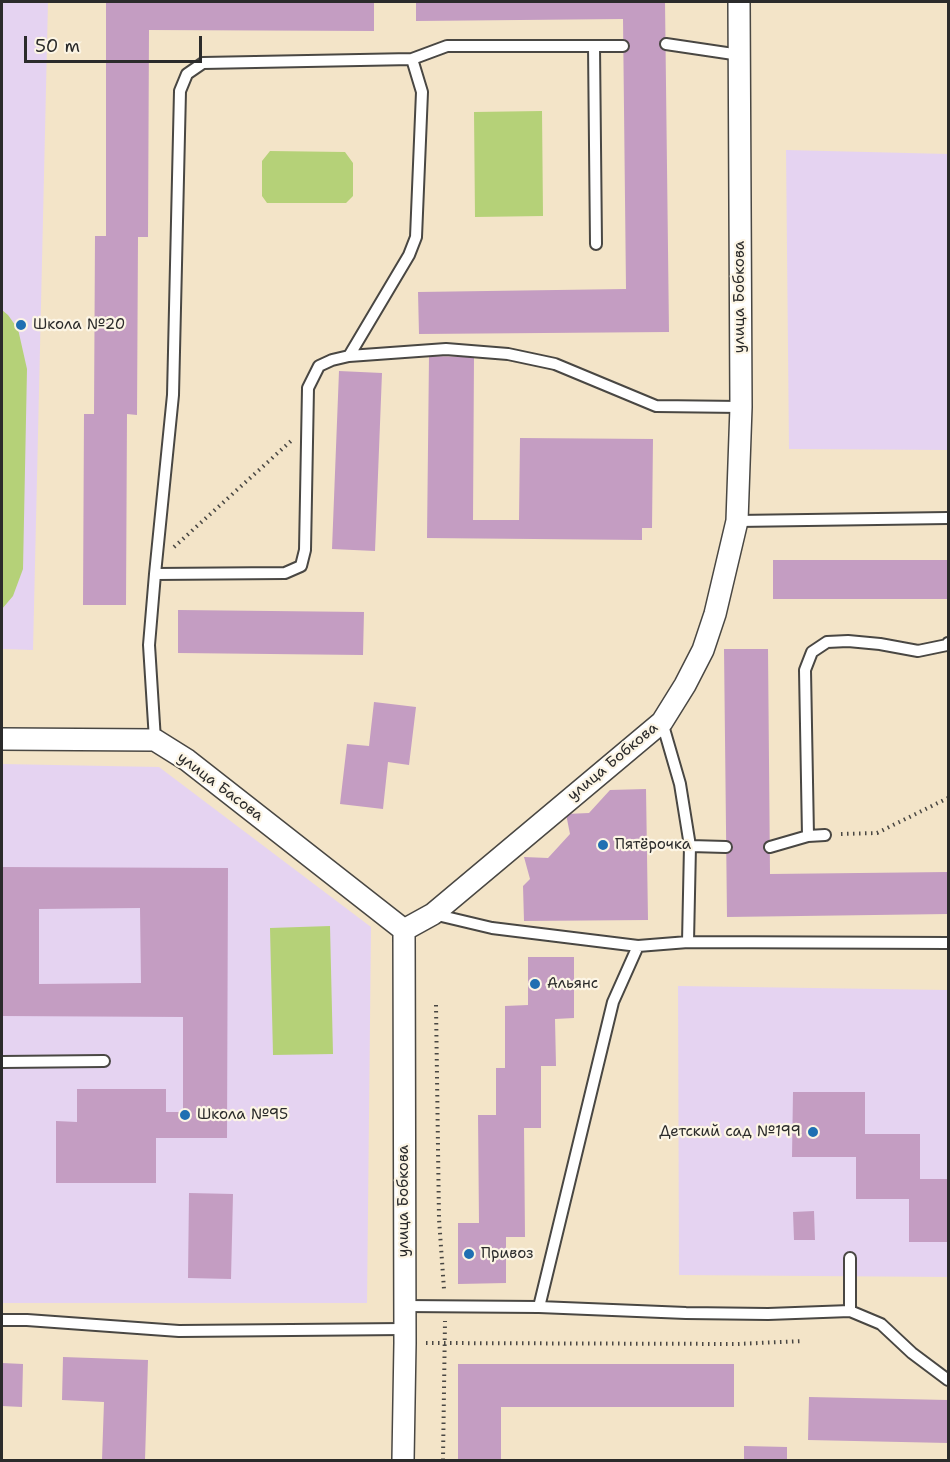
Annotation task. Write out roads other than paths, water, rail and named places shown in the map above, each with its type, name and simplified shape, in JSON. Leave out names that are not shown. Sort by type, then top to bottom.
[{"type":"street","name":"улица Бобкова","points":[[403,1461],[404,930],[433,914],[662,722],[703,650],[715,614],[736,521],[740,464],[740,2]]},
{"type":"street","points":[[2,740],[155,740]]},
{"type":"street","name":"улица Басова","points":[[155,740],[187,760],[404,930]]},
{"type":"lane","points":[[666,44],[740,55]]},
{"type":"lane","points":[[155,740],[149,645],[173,395],[180,91],[187,74],[203,63],[412,59],[447,46],[623,46]]},
{"type":"lane","points":[[594,46],[596,244]]},
{"type":"lane","points":[[349,356],[409,255],[416,237],[422,92],[412,59]]},
{"type":"lane","points":[[156,569],[285,573],[301,566],[305,550],[308,388],[319,366],[332,360],[349,356],[446,349],[508,354],[555,363],[656,406],[741,407]]},
{"type":"lane","points":[[736,521],[948,518]]},
{"type":"lane","points":[[808,836],[805,670],[812,652],[827,642],[880,644],[918,651],[948,643]]},
{"type":"lane","points":[[662,722],[680,784],[690,846],[688,942]]},
{"type":"lane","points":[[770,847],[808,836],[825,835]]},
{"type":"lane","points":[[690,846],[726,847]]},
{"type":"lane","points":[[433,914],[492,928],[638,946],[688,942],[948,944]]},
{"type":"lane","points":[[539,1307],[613,1002],[638,946]]},
{"type":"lane","points":[[2,1062],[104,1061]]},
{"type":"lane","points":[[850,1258],[850,1311]]},
{"type":"lane","points":[[404,1306],[539,1307],[756,1314],[850,1311],[881,1324],[912,1353],[948,1380]]},
{"type":"lane","points":[[2,1320],[179,1331],[404,1336]]},
{"type":"place","name":"Школа №20","points":[[21,325]]},
{"type":"place","name":"Пятёрочка","points":[[603,845]]},
{"type":"place","name":"Альянс","points":[[535,984]]},
{"type":"place","name":"Школа №95","points":[[185,1115]]},
{"type":"place","name":"Детский сад №199","points":[[813,1132]]},
{"type":"place","name":"Привоз","points":[[469,1254]]}]
